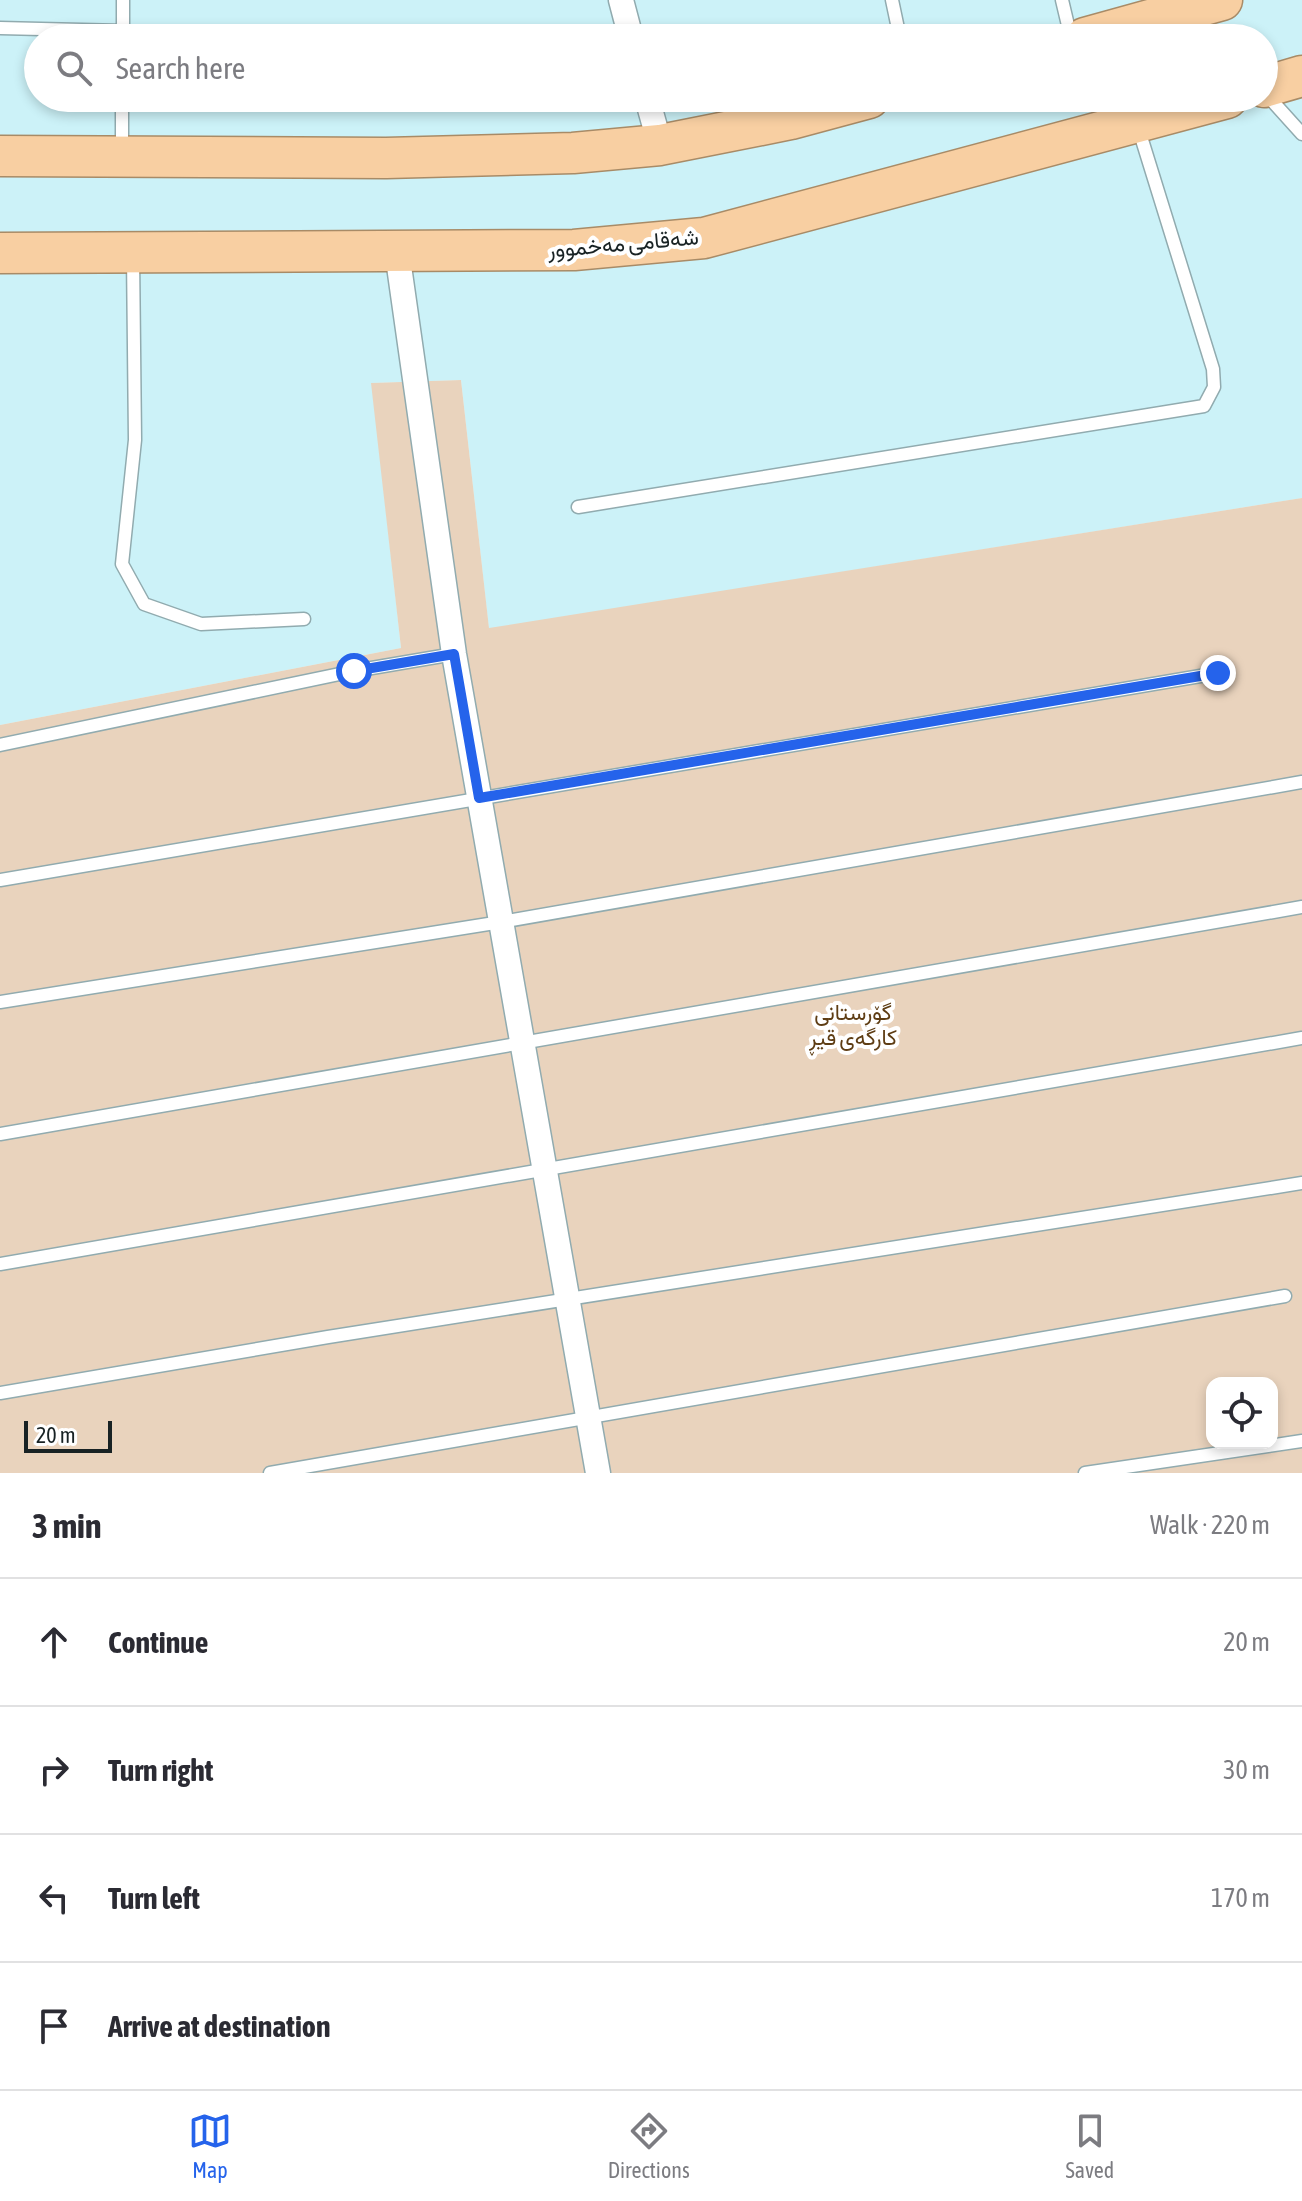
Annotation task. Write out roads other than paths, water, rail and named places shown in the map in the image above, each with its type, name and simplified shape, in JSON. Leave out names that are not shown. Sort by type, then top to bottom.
[{"type":"highway","points":[[1135,24],[1222,0]]},
{"type":"highway","points":[[1278,84],[1302,76]]},
{"type":"highway","points":[[0,156],[386,158],[573,153],[660,145],[817,112]]},
{"type":"highway","name":"شەقامی مەخموور","points":[[0,253],[574,250],[704,238],[1179,112]]},
{"type":"street","points":[[621,0],[627,24]]},
{"type":"street","points":[[651,112],[660,145]]},
{"type":"street","points":[[397,252],[454,654],[598,1473]]},
{"type":"lane","points":[[123,0],[123,24]]},
{"type":"lane","points":[[892,0],[897,24]]},
{"type":"lane","points":[[1062,0],[1068,24]]},
{"type":"lane","points":[[0,28],[24,29]]},
{"type":"lane","points":[[1278,106],[1302,134]]},
{"type":"lane","points":[[122,112],[122,157]]},
{"type":"lane","points":[[578,507],[1204,406],[1214,387],[1213,369],[1137,124]]},
{"type":"lane","points":[[133,253],[135,440],[122,564],[144,604],[201,624],[304,619]]},
{"type":"lane","points":[[0,745],[354,671],[454,654]]},
{"type":"lane","points":[[0,880],[1218,673]]},
{"type":"lane","points":[[0,1002],[501,922],[1302,782]]},
{"type":"lane","points":[[0,1134],[1302,907]]},
{"type":"lane","points":[[0,1264],[1302,1038]]},
{"type":"lane","points":[[0,1393],[568,1298],[1302,1183]]},
{"type":"lane","points":[[270,1473],[1285,1296]]},
{"type":"lane","points":[[1085,1473],[1302,1441]]},
{"type":"park label","name":"گۆڕستانی کارگەی قیڕ","points":[[853,1024]]}]
